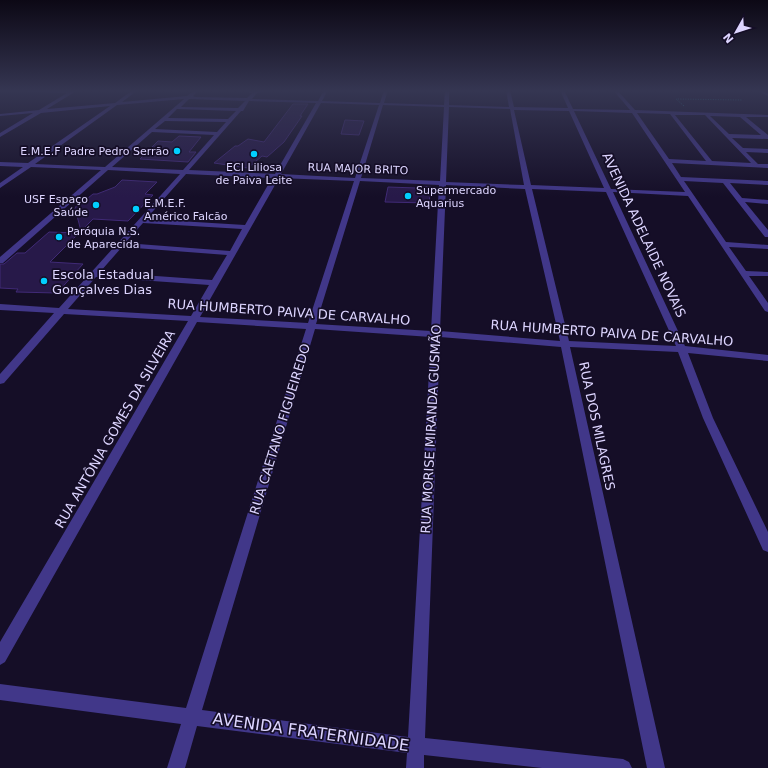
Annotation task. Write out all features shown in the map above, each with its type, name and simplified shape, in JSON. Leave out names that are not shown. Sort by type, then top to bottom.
[{"type":"street","points":[[0,135],[15,126]]},
{"type":"street","points":[[0,186],[85,126]]},
{"type":"street","points":[[0,261],[156,126]]},
{"type":"street","points":[[0,380],[225,126]]},
{"type":"street","name":"RUA ANTÔNIA GOMES DA SILVEIRA","points":[[0,657],[305,126]]},
{"type":"street","name":"RUA CAETANO FIGUEIREDO","points":[[176,768],[311,327],[375,126]]},
{"type":"street","name":"RUA MORISE MIRANDA GUSMÃO","points":[[415,768],[445,126]]},
{"type":"street","name":"RUA DOS MILAGRES","points":[[515,126],[565,344],[656,768]]},
{"type":"street","name":"AVENIDA ADELAIDE NOVAIS","points":[[580,126],[682,349],[708,418],[768,546]]},
{"type":"street","points":[[643,126],[768,309]]},
{"type":"street","points":[[681,126],[710,163]]},
{"type":"street","points":[[718,126],[756,165]]},
{"type":"street","points":[[754,126],[767,137]]},
{"type":"street","points":[[151,130],[218,134]]},
{"type":"street","points":[[728,136],[767,137]]},
{"type":"street","points":[[740,150],[768,151]]},
{"type":"street","points":[[667,161],[768,166]]},
{"type":"street","name":"RUA MAJOR BRITO","points":[[0,164],[691,194]]},
{"type":"street","points":[[679,179],[768,183]]},
{"type":"street","points":[[725,181],[768,235]]},
{"type":"street","points":[[741,200],[768,202]]},
{"type":"street","points":[[140,222],[247,227]]},
{"type":"street","points":[[757,222],[768,223]]},
{"type":"street","points":[[724,244],[768,247]]},
{"type":"street","points":[[119,245],[232,253]]},
{"type":"street","points":[[743,272],[768,274]]},
{"type":"street","points":[[94,274],[214,283]]},
{"type":"street","name":"RUA HUMBERTO PAIVA DE CARVALHO","points":[[0,307],[61,312],[435,334],[565,344],[682,349],[768,358]]},
{"type":"street","name":"AVENIDA FRATERNIDADE","points":[[0,692],[416,746],[623,768]]},
{"type":"building","points":[[276,126],[295,126],[284,142],[267,157],[262,156],[248,168],[214,163],[235,146],[238,146],[248,139],[264,142]]},
{"type":"building","points":[[343,126],[362,126],[359,135],[341,134]]},
{"type":"building","points":[[179,136],[201,137],[189,152],[196,152],[188,162],[140,159],[158,141],[172,142]]},
{"type":"building","points":[[122,180],[157,182],[145,194],[153,195],[128,221],[93,219],[81,231],[75,208],[79,202],[93,194],[97,194],[115,187]]},
{"type":"building","name":"Supermercado Aquarius","points":[[417,186],[431,187],[429,203],[385,202],[388,187],[417,188]]},
{"type":"building","name":"Escola Estadual Gonçalves Dias","points":[[49,232],[79,233],[50,262],[83,264],[57,293],[16,292],[18,289],[0,288],[0,264],[4,264],[17,253],[25,253]]},
{"type":"place","name":"E.M.E.F Padre Pedro Serrão","points":[[177,151]]},
{"type":"place","name":"ECI Liliosa de Paiva Leite","points":[[254,154]]},
{"type":"place","name":"Supermercado Aquarius","points":[[408,196]]},
{"type":"place","name":"USF Espaço Saúde","points":[[96,205]]},
{"type":"place","name":"E.M.E.F. Américo Falcão","points":[[136,209]]},
{"type":"place","name":"Paróquia N.S. de Aparecida","points":[[59,237]]},
{"type":"place","name":"Escola Estadual Gonçalves Dias","points":[[44,281]]}]
